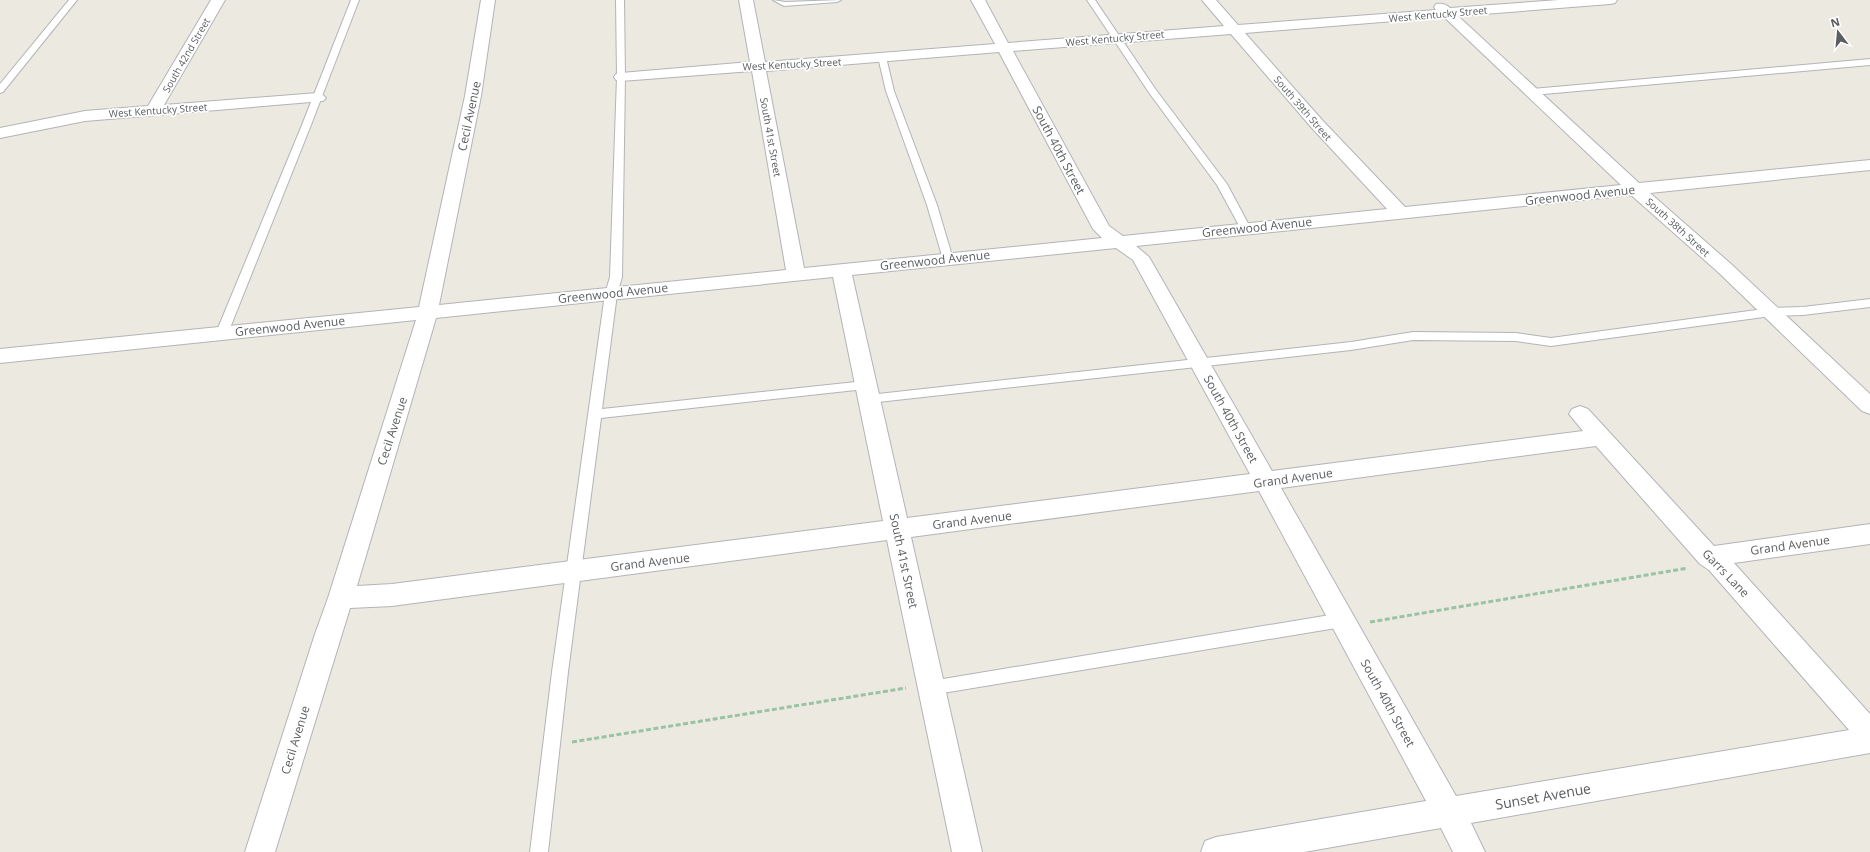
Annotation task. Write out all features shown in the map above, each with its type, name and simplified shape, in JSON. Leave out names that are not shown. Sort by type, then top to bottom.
[{"type":"street","name":"South 42nd Street","points":[[153,111],[218,0]]},
{"type":"street","name":"Cecil Avenue","points":[[260,852],[328,634],[341,598],[423,332],[473,96],[488,0]]},
{"type":"street","name":"South 41st Street","points":[[746,0],[796,275]]},
{"type":"street","name":"South 40th Street","points":[[978,0],[1102,229],[1140,256],[1470,852]]},
{"type":"street","name":"South 39th Street","points":[[1209,0],[1317,124],[1401,213]]},
{"type":"street","name":"South 38th Street","points":[[1433,0],[1635,189],[1669,216],[1867,401]]},
{"type":"street","name":"West Kentucky Street","points":[[621,77],[732,67],[759,67],[882,58],[1116,37],[1235,30],[1610,0]]},
{"type":"street","name":"West Kentucky Street","points":[[0,134],[85,116],[318,98]]},
{"type":"street","name":"Greenwood Avenue","points":[[0,356],[1870,165]]},
{"type":"street","name":"South 41st Street","points":[[841,270],[967,852]]},
{"type":"street","name":"Garrs Lane","points":[[1580,414],[1714,560],[1870,734]]},
{"type":"street","name":"Grand Avenue","points":[[341,598],[392,595],[1602,437]]},
{"type":"street","name":"Grand Avenue","points":[[1714,560],[1870,534]]},
{"type":"street","name":"Sunset Avenue","points":[[1216,852],[1870,740]]},
{"type":"lane","points":[[0,90],[73,0]]},
{"type":"lane","points":[[222,333],[318,98],[355,0]]},
{"type":"lane","points":[[539,852],[551,745],[611,294],[616,277],[621,77],[620,0]]},
{"type":"lane","points":[[777,0],[784,4],[837,0]]},
{"type":"lane","points":[[1091,0],[1153,92],[1222,184],[1246,228]]},
{"type":"lane","points":[[882,58],[890,91],[932,204],[948,259]]},
{"type":"lane","points":[[1532,92],[1870,62]]},
{"type":"lane","points":[[595,414],[867,392],[1199,362],[1351,346],[1413,336],[1516,337],[1551,342],[1770,312],[1803,311],[1870,303]]},
{"type":"lane","points":[[931,686],[1344,623]]},
{"type":"path","points":[[1344,623],[1714,560]]},
{"type":"path","points":[[551,745],[931,686]]}]
